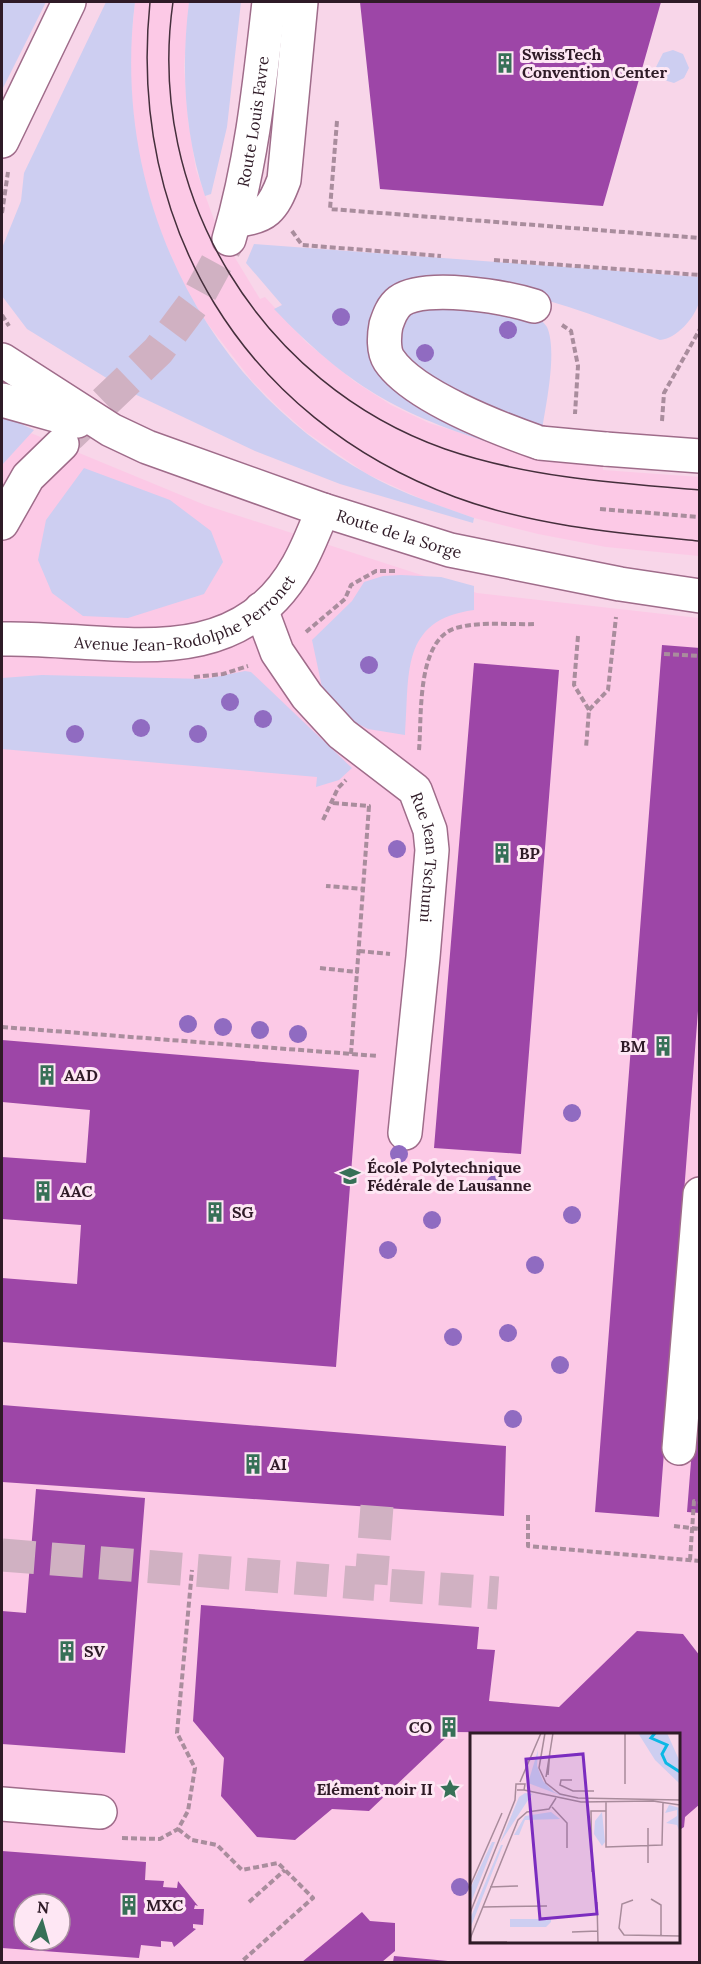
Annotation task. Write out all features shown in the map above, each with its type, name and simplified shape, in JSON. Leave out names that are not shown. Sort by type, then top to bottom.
[{"type":"street","points":[[2,141],[69,2]]},
{"type":"street","name":"Route Louis Favre","points":[[268,2],[255,119],[232,230],[264,215],[273,204]]},
{"type":"street","points":[[273,204],[284,180],[288,161],[301,2]]},
{"type":"street","points":[[534,306],[511,299],[475,294],[431,294],[406,298],[398,302],[390,314],[385,345],[388,360],[426,391],[492,427],[540,443],[699,456]]},
{"type":"street","name":"Route de la Sorge","points":[[2,360],[111,430],[147,447],[323,510],[450,550],[620,584],[699,596]]},
{"type":"street","name":"Route de la Sorge","points":[[2,400],[111,430]]},
{"type":"street","points":[[2,524],[28,477],[62,444]]},
{"type":"street","name":"Avenue Jean-Rodolphe Perronet","points":[[2,639],[51,639],[125,647],[171,644],[224,633],[261,609],[298,565],[323,510]]},
{"type":"street","name":"Rue Jean Tschumi","points":[[261,609],[277,652],[307,696],[342,734],[415,790],[430,830],[432,850],[405,1132]]},
{"type":"street","points":[[679,1448],[699,1194]]},
{"type":"street","points":[[2,1804],[106,1825]]},
{"type":"path","points":[[337,121],[330,208],[699,238]]},
{"type":"path","points":[[273,204],[302,245],[443,256]]},
{"type":"path","points":[[490,260],[699,275]]},
{"type":"path","points":[[534,306],[571,331],[578,366],[574,421]]},
{"type":"path","points":[[661,427],[664,393],[699,329]]},
{"type":"path","points":[[600,509],[699,517]]},
{"type":"path","points":[[277,652],[311,628],[345,599],[351,585],[376,572],[407,571]]},
{"type":"path","points":[[589,710],[608,690],[620,584]]},
{"type":"path","points":[[415,790],[426,664],[437,640],[457,628],[535,624]]},
{"type":"path","points":[[578,636],[574,685],[589,710],[586,748]]},
{"type":"path","points":[[663,654],[699,656]]},
{"type":"path","points":[[323,820],[339,788],[371,756]]},
{"type":"path","points":[[333,803],[369,806],[351,1054]]},
{"type":"path","points":[[326,886],[363,889]]},
{"type":"path","points":[[320,968],[357,972]]},
{"type":"path","points":[[2,1027],[379,1056],[378,1063]]},
{"type":"path","points":[[690,1560],[694,1501],[699,1502]]},
{"type":"path","points":[[528,1515],[528,1546],[699,1561]]},
{"type":"path","points":[[674,1526],[699,1529]]},
{"type":"path","points":[[106,1825],[160,1839],[178,1829],[188,1811],[195,1768],[177,1733],[192,1570]]},
{"type":"path","points":[[178,1829],[192,1840],[217,1845],[242,1870],[278,1863],[313,1898],[241,1962]]},
{"type":"path","points":[[249,1902],[285,1870]]},
{"type":"shaded area","points":[[2,2],[46,2],[2,90]]},
{"type":"shaded area","points":[[106,2],[135,2],[131,73],[138,143],[154,210],[180,274],[214,334],[258,388],[309,436],[382,482],[474,518],[473,523],[340,484],[255,451],[126,390],[27,329],[2,296],[2,248],[21,201],[24,173]]},
{"type":"shaded area","points":[[135,2],[189,2],[184,67],[188,120],[196,170],[217,228],[260,299],[265,297],[306,342],[354,381],[391,405],[429,423],[501,446],[603,464],[603,470],[699,477],[699,556],[606,547],[538,534],[474,518],[426,501],[367,474],[306,432],[278,407],[252,381],[207,323],[187,292],[159,229],[140,165],[135,134],[129,65]]},
{"type":"shaded area","points":[[189,2],[241,2],[227,127],[211,194],[205,196],[193,148],[186,100],[185,51]]},
{"type":"shaded area","points":[[673,50],[683,54],[689,68],[684,78],[674,83],[664,80],[656,67],[663,53]]},
{"type":"shaded area","points":[[254,244],[699,277],[700,299],[693,315],[684,327],[672,336],[660,340],[569,307],[503,290],[439,285],[408,289],[389,300],[383,310],[378,333],[380,352],[388,369],[401,383],[437,407],[501,437],[540,451],[538,459],[535,459],[534,456],[501,448],[501,446],[432,422],[403,409],[377,395],[326,359],[274,309],[282,305],[246,263]]},
{"type":"shaded area","points":[[411,303],[533,314],[544,323],[550,338],[551,365],[541,436],[409,369],[393,333]]},
{"type":"shaded area","points":[[2,415],[34,430],[2,465]]},
{"type":"shaded area","name":"École Polytechnique Fédérale de Lausanne","points":[[2,424],[9,424],[205,505],[477,593],[699,618],[699,1962],[2,1962]]},
{"type":"shaded area","points":[[84,468],[170,500],[211,531],[223,562],[204,594],[128,618],[83,616],[52,593],[38,560],[46,520]]},
{"type":"shaded area","points":[[383,576],[441,577],[474,586],[474,610],[450,616],[432,625],[421,638],[413,654],[407,692],[405,735],[368,729],[350,720],[323,692],[312,640],[352,601],[364,582]]},
{"type":"shaded area","points":[[245,671],[251,672],[352,768],[339,780],[316,787],[317,777],[2,749],[2,678],[42,675],[205,679]]},
{"type":"building","name":"SwissTech Convention Center","points":[[360,2],[661,2],[603,206],[380,189]]},
{"type":"building","name":"BM","points":[[662,645],[700,648],[700,985],[659,1517],[595,1512]]},
{"type":"building","name":"BP","points":[[474,663],[559,670],[521,1154],[434,1148]]},
{"type":"building","name":"SG","points":[[2,1040],[359,1070],[336,1367],[2,1342],[2,1278],[77,1284],[81,1225],[2,1219],[2,1157],[86,1163],[90,1110],[2,1102]]},
{"type":"building","name":"AI","points":[[2,1405],[506,1446],[504,1516],[2,1482]]},
{"type":"building","points":[[694,1424],[700,1425],[700,1513],[687,1512]]},
{"type":"building","name":"SV","points":[[36,1489],[145,1498],[125,1753],[2,1744],[2,1611],[26,1613]]},
{"type":"building","name":"CO","points":[[201,1605],[479,1627],[477,1649],[495,1650],[489,1701],[559,1707],[637,1631],[683,1634],[700,1656],[700,1804],[685,1817],[684,1827],[680,1830],[680,1733],[452,1732],[369,1811],[332,1809],[295,1840],[257,1837],[221,1796],[224,1758],[193,1721]]},
{"type":"building","name":"MXC","points":[[2,1851],[146,1862],[145,1880],[164,1881],[163,1887],[177,1888],[178,1881],[198,1906],[195,1905],[194,1909],[204,1909],[203,1925],[193,1924],[193,1928],[196,1929],[174,1947],[172,1942],[161,1941],[161,1947],[141,1945],[139,1958],[57,1952],[72,1952],[72,1892],[12,1892],[12,1949],[2,1948]]},
{"type":"building","points":[[362,1912],[370,1921],[395,1923],[395,1951],[382,1962],[302,1962]]},
{"type":"building","points":[[394,1956],[448,1961],[448,1962],[393,1962]]},
{"type":"tunnel","points":[[69,436],[158,351],[197,299],[229,240]]},
{"type":"tunnel","points":[[377,1506],[371,1584],[498,1593]]},
{"type":"tunnel","points":[[2,1555],[371,1584]]},
{"type":"tram line","points":[[150,2],[148,84],[158,162],[180,236],[214,304],[259,364],[315,418],[380,462],[455,497],[545,522],[700,541]]},
{"type":"tram line","points":[[173,2],[169,74],[178,144],[198,211],[230,274],[271,330],[321,379],[379,419],[445,449],[476,459],[571,477],[700,490]]},
{"type":"place","name":"SwissTech Convention Center","points":[[505,63]]},
{"type":"place","name":"BP","points":[[502,853]]},
{"type":"place","name":"BM","points":[[663,1046]]},
{"type":"place","name":"AAD","points":[[47,1075]]},
{"type":"place","name":"École Polytechnique Fédérale de Lausanne","points":[[350,1176]]},
{"type":"place","name":"AAC","points":[[43,1191]]},
{"type":"place","name":"SG","points":[[215,1212]]},
{"type":"place","name":"AI","points":[[253,1464]]},
{"type":"place","name":"SV","points":[[67,1651]]},
{"type":"place","name":"CO","points":[[449,1727]]},
{"type":"place","name":"Elément noir II","points":[[450,1789]]},
{"type":"place","name":"MXC","points":[[129,1905]]}]
